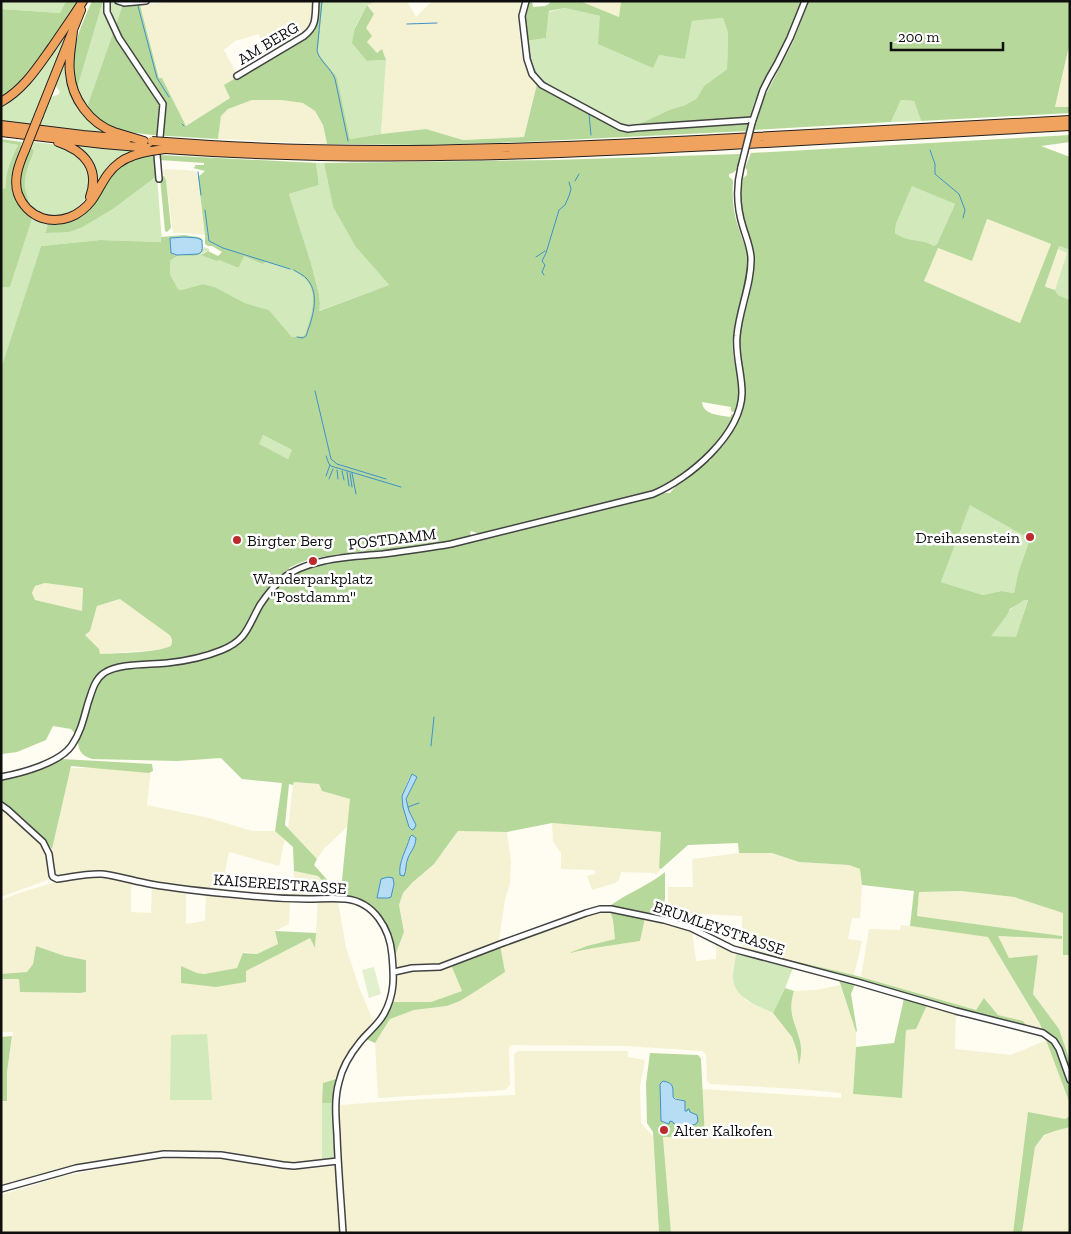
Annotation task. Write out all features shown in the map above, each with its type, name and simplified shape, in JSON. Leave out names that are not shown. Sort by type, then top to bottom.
[{"type":"highway","points":[[84,1],[17,172],[18,194],[27,208],[37,216],[56,220],[74,216],[91,201],[106,175],[117,164],[126,158],[164,143],[325,150],[495,149],[686,141],[1070,120]]},
{"type":"highway","points":[[1,102],[18,90],[31,76],[84,1]]},
{"type":"highway","points":[[73,30],[70,62],[71,83],[81,105],[88,114],[105,127],[151,147]]},
{"type":"highway","points":[[1,125],[83,135],[151,147]]},
{"type":"highway","points":[[164,143],[224,153],[325,157],[472,156],[618,151],[1070,126]]},
{"type":"highway","points":[[1,132],[44,138],[151,147]]},
{"type":"highway","points":[[44,138],[70,146],[86,158],[93,179],[91,193],[85,206]]},
{"type":"street","points":[[107,1],[107,12],[119,38],[163,104],[164,143]]},
{"type":"street","points":[[118,1],[124,3],[146,1]]},
{"type":"street","name":"AM BERG","points":[[237,76],[310,31],[314,24],[316,1]]},
{"type":"street","points":[[526,1],[522,16],[527,59],[532,74],[542,85],[620,127],[628,129],[753,122],[763,90],[790,38],[805,1]]},
{"type":"street","name":"POSTDAMM","points":[[1,777],[53,761],[68,750],[79,733],[96,683],[103,674],[118,668],[193,659],[212,654],[236,643],[246,632],[269,592],[295,571],[330,560],[451,544],[653,494],[678,481],[719,445],[733,425],[740,408],[742,393],[736,346],[751,262],[750,248],[742,227],[738,207],[739,176],[753,122]]},
{"type":"street","points":[[151,147],[159,179]]},
{"type":"street","name":"KAISEREISTRASSE","points":[[1,805],[43,842],[49,854],[53,878],[102,874],[151,884],[229,894],[283,899],[348,899],[366,906],[382,923],[391,943],[394,972],[393,992],[388,1007],[380,1020],[360,1041],[352,1054],[338,1085],[336,1113],[343,1233]]},
{"type":"street","name":"BRUMLEYSTRASSE","points":[[394,972],[412,968],[440,967],[586,913],[600,909],[620,910],[691,928],[733,949],[956,1011],[1043,1033],[1054,1041],[1059,1049],[1070,1080]]},
{"type":"street","points":[[1,1189],[82,1167],[164,1154],[221,1155],[294,1166],[338,1161]]},
{"type":"shaded area","points":[[179,1],[315,1],[312,24],[309,29],[265,57],[259,34],[235,41],[224,50],[238,77],[230,98],[186,126],[162,78],[160,79],[140,5]]},
{"type":"shaded area","points":[[380,1],[407,1],[416,17],[432,1],[521,1],[518,16],[522,59],[529,75],[537,84],[524,137],[463,140],[426,129],[381,134],[386,60],[382,49],[377,53],[367,42],[365,28],[374,14],[367,5]]},
{"type":"shaded area","points":[[580,1],[621,1],[619,17]]},
{"type":"shaded area","points":[[1070,42],[1070,107],[1055,108]]},
{"type":"shaded area","points":[[252,100],[281,100],[303,103],[315,111],[323,125],[327,144],[218,139],[221,116],[228,109]]},
{"type":"shaded area","points":[[164,169],[194,171],[197,173],[205,235],[173,233],[166,180],[163,173]]},
{"type":"shaded area","points":[[986,219],[1051,244],[1020,323],[924,281],[938,248],[972,261]]},
{"type":"shaded area","points":[[1058,249],[1067,253],[1055,290],[1045,286]]},
{"type":"shaded area","points":[[45,583],[83,588],[82,611],[35,600],[32,593],[35,586]]},
{"type":"shaded area","points":[[121,599],[168,634],[171,637],[171,646],[154,650],[99,654],[85,635],[90,631],[97,606]]},
{"type":"shaded area","points":[[69,768],[151,768],[147,805],[209,818],[252,831],[275,831],[285,839],[279,866],[229,852],[221,891],[151,882],[101,871],[88,871],[58,876],[54,874],[53,870],[52,849]]},
{"type":"shaded area","points":[[294,782],[319,784],[322,791],[351,799],[348,826],[323,850],[317,859],[288,828]]},
{"type":"shaded area","points":[[1,808],[41,843],[48,860],[50,879],[1,897]]},
{"type":"shaded area","points":[[552,823],[662,832],[659,868],[661,869],[656,875],[655,873],[621,872],[619,880],[615,883],[592,890],[587,876],[595,874],[595,870],[561,869],[561,853],[553,841]]},
{"type":"shaded area","points":[[458,831],[507,832],[511,861],[510,883],[505,900],[499,941],[436,965],[411,965],[398,968],[396,953],[404,932],[399,904],[403,893],[445,850]]},
{"type":"shaded area","points":[[739,853],[772,853],[799,862],[849,865],[860,869],[862,885],[860,918],[852,918],[848,939],[862,941],[854,975],[742,950],[742,916],[702,914],[697,928],[667,920],[668,887],[693,887],[693,859]]},
{"type":"shaded area","points":[[294,871],[318,876],[336,895],[338,894],[338,897],[292,897]]},
{"type":"shaded area","points":[[88,877],[132,882],[131,912],[151,913],[152,887],[186,891],[186,924],[205,921],[206,894],[255,900],[290,901],[289,924],[275,931],[278,944],[257,954],[245,952],[237,968],[204,974],[181,966],[181,983],[245,971],[310,938],[315,947],[318,901],[338,902],[346,947],[359,987],[374,1023],[354,1043],[336,1079],[323,1083],[322,1161],[282,1163],[224,1151],[164,1151],[86,1163],[1,1186],[1,1101],[7,1100],[7,1072],[13,1032],[1,1032],[1,979],[19,979],[20,992],[86,992],[86,960],[66,956],[36,946],[33,964],[27,973],[1,974],[1,900],[52,883]]},
{"type":"shaded area","points":[[961,891],[1014,897],[1063,913],[1063,954],[1070,955],[1070,1061],[1059,1029],[1033,994],[1038,955],[1009,958],[997,936],[1062,939],[1062,936],[917,916],[919,892]]},
{"type":"shaded area","points":[[601,911],[610,911],[615,939],[572,953],[640,941],[645,918],[692,931],[696,961],[716,959],[716,943],[736,954],[733,976],[745,1000],[773,1013],[784,1025],[792,1037],[799,1063],[800,1041],[790,1009],[794,991],[816,990],[840,985],[856,1032],[853,1094],[902,1098],[906,1030],[916,1029],[927,1005],[956,1013],[955,1049],[1011,1055],[1047,1040],[1070,1104],[1070,1116],[1065,1119],[1028,1113],[1013,1233],[671,1233],[663,1136],[705,1138],[702,1089],[841,1098],[841,1093],[710,1084],[707,1081],[706,1055],[702,1051],[627,1046],[512,1045],[509,1048],[510,1085],[505,1090],[378,1098],[375,1043],[390,1019],[414,1010],[447,1006],[460,1001],[476,991],[500,945]]},
{"type":"shaded area","points":[[901,925],[988,936],[1042,1028],[1026,1025],[1023,1021],[998,1015],[985,998],[976,1010],[861,977],[869,929],[900,930]]},
{"type":"shaded area","points":[[451,965],[462,991],[431,1002],[393,1002],[398,973],[434,970]]},
{"type":"shaded area","points":[[519,1051],[628,1051],[628,1057],[645,1060],[640,1086],[641,1123],[653,1136],[659,1233],[345,1233],[338,1107],[340,1105],[408,1100],[515,1095],[514,1054]]},
{"type":"shaded area","points":[[1070,1127],[1070,1233],[1022,1233],[1035,1147],[1044,1136]]},
{"type":"shaded area","points":[[191,1157],[235,1160],[282,1169],[309,1169],[335,1166],[340,1233],[1,1233],[1,1195],[64,1176],[150,1160]]},
{"type":"green space","points":[[4,1],[66,1],[60,13],[1,9]]},
{"type":"green space","points":[[66,1],[77,1],[51,43],[23,78],[1,97],[1,9],[60,13]]},
{"type":"green space","points":[[92,1],[103,1],[77,89],[74,77],[74,55],[78,34]]},
{"type":"green space","points":[[103,1],[109,1],[122,7],[87,107],[77,89]]},
{"type":"green space","points":[[318,1],[323,1],[318,53],[337,77],[350,139],[426,129],[463,140],[524,137],[537,84],[626,133],[746,121],[750,124],[748,131],[523,142],[425,145],[327,144],[323,125],[315,111],[303,103],[281,100],[252,100],[228,109],[221,116],[218,139],[124,131],[104,122],[87,107],[122,7],[140,5],[159,78],[162,78],[186,126],[230,98],[224,85],[315,30]]},
{"type":"green space","points":[[323,1],[380,1],[367,5],[355,27],[367,61],[386,60],[381,134],[350,139],[337,77],[318,53]]},
{"type":"green space","points":[[529,1],[532,1],[533,7],[545,6],[550,1],[580,1],[619,17],[621,1],[803,1],[783,48],[766,77],[754,103],[750,117],[635,126],[696,99],[704,86],[727,69],[728,33],[723,18],[692,21],[685,59],[659,55],[653,68],[598,44],[600,16],[565,8],[549,11],[546,38],[527,41],[525,16]]},
{"type":"green space","points":[[809,1],[1070,1],[1070,42],[1055,107],[1070,107],[1070,113],[921,121],[914,101],[901,100],[891,122],[754,130],[764,98],[793,42]]},
{"type":"green space","points":[[367,5],[374,14],[366,28],[372,36],[367,42],[377,53],[382,49],[386,60],[367,61],[352,43],[355,28]]},
{"type":"green space","points":[[565,8],[600,16],[659,55],[685,58],[692,21],[723,18],[728,33],[727,69],[704,86],[696,99],[685,105],[669,110],[635,126],[621,125],[544,83],[534,68],[527,41],[546,38],[549,12]]},
{"type":"green space","points":[[75,15],[31,125],[1,121],[1,103],[12,97]]},
{"type":"green space","points":[[70,44],[73,94],[112,134],[40,126],[47,102],[60,92],[55,85]]},
{"type":"green space","points":[[901,100],[914,101],[921,121],[891,122]]},
{"type":"green space","points":[[1070,135],[1070,142],[1041,146],[1070,157],[1070,250],[1059,246],[1045,286],[1055,290],[1058,295],[1070,300],[1070,955],[1063,955],[1063,913],[1014,897],[961,891],[919,892],[917,916],[1062,936],[1062,939],[998,936],[1009,958],[1038,955],[1033,994],[1059,1029],[1070,1061],[1070,1104],[1040,1024],[988,937],[910,926],[914,891],[862,885],[860,869],[849,865],[799,862],[772,853],[739,853],[738,843],[688,845],[661,869],[659,868],[661,832],[552,823],[507,832],[458,831],[434,864],[403,893],[399,905],[404,932],[395,953],[389,929],[374,910],[350,898],[341,890],[350,799],[322,791],[319,784],[294,782],[293,785],[289,784],[285,825],[317,859],[314,865],[338,892],[336,895],[318,876],[294,871],[293,847],[275,831],[282,783],[242,779],[221,758],[177,761],[92,759],[80,751],[78,741],[94,693],[100,681],[106,675],[114,671],[134,667],[172,665],[195,661],[230,649],[246,635],[273,592],[293,574],[304,569],[329,563],[453,546],[670,493],[688,475],[708,460],[710,461],[727,441],[739,421],[744,401],[744,380],[739,350],[739,332],[754,274],[754,260],[743,214],[741,193],[743,178],[747,175],[745,168],[751,153]],"holes":[[[912,186],[955,204],[937,244],[934,246],[900,236],[895,233],[896,224]],[[987,219],[1051,244],[1020,323],[924,281],[938,248],[972,261]],[[970,505],[1030,539],[1018,573],[1014,593],[1001,591],[983,595],[941,582]],[[1024,600],[1028,600],[1016,637],[991,636],[1010,609]],[[412,774],[417,777],[406,799],[409,811],[416,825],[409,827],[403,804],[403,795]]]},
{"type":"green space","points":[[1,139],[22,142],[12,174],[13,192],[16,201],[32,219],[10,287],[1,287],[1,189],[6,188],[8,171],[18,145],[1,142]]},
{"type":"green space","points":[[1,142],[18,145],[9,166],[6,188],[1,189]]},
{"type":"green space","points":[[33,142],[67,148],[82,157],[88,171],[90,189],[84,201],[74,210],[54,215],[40,212],[28,204],[25,178],[34,151],[31,146]]},
{"type":"green space","points":[[73,145],[133,151],[133,153],[98,186],[95,185],[95,179]]},
{"type":"green space","points":[[31,146],[34,151],[25,178],[28,204],[20,182],[22,167]]},
{"type":"green space","points":[[740,154],[737,169],[729,174],[733,181],[735,215],[748,259],[748,269],[733,343],[739,391],[737,410],[733,412],[731,407],[702,402],[705,410],[712,414],[730,417],[732,414],[734,416],[728,428],[710,451],[673,481],[649,492],[480,534],[471,531],[472,537],[420,547],[324,557],[297,564],[289,568],[289,571],[277,579],[267,590],[244,630],[226,646],[215,651],[179,659],[104,670],[92,684],[76,735],[71,729],[53,726],[46,740],[17,752],[2,754],[1,368],[41,246],[100,240],[161,242],[161,237],[184,235],[201,238],[202,240],[197,238],[173,238],[174,255],[198,254],[203,249],[198,255],[178,256],[170,261],[170,274],[178,289],[181,290],[203,284],[215,287],[245,303],[269,310],[292,337],[303,336],[309,321],[313,299],[310,285],[296,273],[266,262],[262,264],[244,256],[239,267],[236,267],[201,255],[208,251],[218,256],[222,252],[205,244],[198,177],[205,171],[193,168],[195,165],[204,165],[204,163],[160,160],[159,155],[316,163],[319,185],[289,194],[319,294],[319,311],[389,285],[355,246],[333,207],[324,163],[554,160]],"holes":[[[263,435],[292,450],[288,459],[259,444]],[[45,583],[83,588],[82,611],[35,600],[32,593],[35,586]],[[120,599],[169,635],[172,641],[171,646],[147,651],[100,654],[99,649],[85,635],[90,631],[97,606]]]},
{"type":"green space","points":[[155,155],[157,176],[113,209],[83,227],[69,232],[45,233],[48,224],[64,223],[84,214],[95,203],[111,177],[120,167],[133,159]]},
{"type":"green space","points":[[316,163],[324,163],[333,207],[355,246],[389,285],[318,311],[320,304],[319,294],[289,194],[319,185]]},
{"type":"green space","points":[[157,176],[162,242],[100,240],[41,246],[1,368],[1,287],[10,287],[32,219],[48,224],[45,232],[83,227],[113,209]]},
{"type":"green space","points":[[164,176],[171,228],[167,232],[165,231],[160,178]]},
{"type":"green space","points":[[912,185],[955,204],[937,244],[934,246],[905,238],[895,233],[896,224]]},
{"type":"green space","points":[[1059,246],[1070,250],[1070,300],[1058,295],[1055,290],[1067,253],[1058,249]]},
{"type":"green space","points":[[204,247],[209,249],[209,252],[206,251],[202,254],[236,267],[239,266],[244,255],[261,264],[265,262],[281,266],[305,279],[310,285],[313,299],[305,336],[292,337],[269,310],[245,303],[215,287],[203,284],[181,290],[178,289],[170,274],[170,261],[178,256],[203,250]]},
{"type":"green space","points":[[263,435],[292,450],[288,459],[258,444]]},
{"type":"green space","points":[[970,504],[1030,539],[1018,573],[1014,593],[1001,591],[983,595],[941,582]]},
{"type":"green space","points":[[1028,599],[1016,638],[990,636],[1012,608],[1022,600]]},
{"type":"green space","points":[[62,759],[152,764],[153,771],[149,773],[71,766],[52,849],[28,823],[1,801],[1,780],[36,771]]},
{"type":"green space","points":[[665,872],[665,898],[662,918],[611,907],[611,905]]},
{"type":"green space","points":[[610,911],[645,918],[640,941],[569,953],[615,939]]},
{"type":"green space","points":[[275,931],[316,933],[315,948],[310,938],[246,971],[246,982],[216,987],[181,983],[181,966],[204,974],[237,968],[243,953],[257,954],[278,944]]},
{"type":"green space","points":[[500,945],[505,972],[460,1001],[447,1006],[414,1010],[390,1019],[375,1043],[366,1039],[382,1021],[393,1002],[431,1002],[462,991],[451,965]]},
{"type":"green space","points":[[36,946],[65,956],[86,960],[86,992],[20,992],[19,979],[1,979],[1,974],[27,972],[33,964]]},
{"type":"green space","points":[[736,954],[793,968],[773,1013],[746,999],[736,989],[733,982],[733,974]]},
{"type":"green space","points":[[794,961],[854,975],[976,1010],[984,998],[998,1015],[1023,1021],[1026,1025],[929,1001],[916,1029],[906,1030],[902,1098],[853,1094],[856,1047],[894,1043],[905,994],[857,979],[851,994],[856,1032],[837,974],[790,962]]},
{"type":"green space","points":[[374,967],[381,994],[369,998],[362,970]]},
{"type":"green space","points":[[785,988],[794,991],[791,1005],[792,1017],[801,1044],[799,1065],[792,1037],[773,1013]]},
{"type":"green space","points":[[207,1034],[212,1100],[170,1100],[171,1035]]},
{"type":"green space","points":[[12,1036],[7,1072],[7,1101],[1,1101],[1,1037]]},
{"type":"green space","points":[[650,1053],[698,1055],[701,1059],[705,1138],[663,1137],[671,1233],[659,1233],[653,1132],[647,1123],[646,1083]],"holes":[[[663,1081],[673,1087],[672,1096],[685,1101],[685,1111],[697,1115],[696,1124],[690,1126],[670,1121]]]},
{"type":"green space","points":[[336,1079],[335,1103],[322,1103],[323,1083]]},
{"type":"green space","points":[[322,1103],[335,1103],[336,1156],[334,1159],[322,1161]]},
{"type":"green space","points":[[1028,1112],[1065,1119],[1070,1116],[1070,1127],[1044,1135],[1035,1147],[1022,1233],[1013,1233]]},
{"type":"water","points":[[185,237],[202,240],[201,252],[198,254],[177,255],[171,253],[170,238]]},
{"type":"water","points":[[412,774],[417,777],[406,799],[409,811],[416,825],[412,830],[409,827],[403,807],[402,796]]},
{"type":"water","points":[[412,835],[416,838],[414,847],[407,860],[404,876],[400,875],[400,865]]},
{"type":"water","points":[[393,878],[394,884],[391,897],[377,898],[381,879]]},
{"type":"water","points":[[663,1081],[671,1084],[675,1099],[685,1101],[685,1111],[689,1109],[690,1112],[697,1115],[698,1121],[696,1124],[687,1128],[670,1121],[669,1124],[661,1121],[660,1084]]},
{"type":"waterway","points":[[322,1],[317,51],[335,79],[348,141]]},
{"type":"waterway","points":[[138,6],[157,78],[169,97]]},
{"type":"waterway","points":[[407,24],[437,23]]},
{"type":"waterway","points":[[528,42],[531,61],[537,74],[547,84],[563,94]]},
{"type":"waterway","points":[[589,114],[591,135]]},
{"type":"waterway","points":[[930,150],[935,164],[935,174],[959,194],[965,210],[963,218]]},
{"type":"waterway","points":[[198,172],[201,195]]},
{"type":"waterway","points":[[575,181],[579,174]]},
{"type":"waterway","points":[[544,275],[542,272],[545,265],[542,261],[559,210],[565,205],[569,196],[571,189],[569,182]]},
{"type":"waterway","points":[[205,210],[209,241],[223,248],[290,269]]},
{"type":"waterway","points":[[536,257],[545,251]]},
{"type":"waterway","points":[[294,270],[307,279],[314,292],[313,315],[306,336],[303,338],[297,337]]},
{"type":"waterway","points":[[315,391],[331,459],[337,464],[386,479]]},
{"type":"waterway","points":[[326,456],[331,466],[401,487]]},
{"type":"waterway","points":[[326,476],[330,465]]},
{"type":"waterway","points":[[329,479],[333,469]]},
{"type":"waterway","points":[[337,470],[338,479]]},
{"type":"waterway","points":[[342,471],[344,480]]},
{"type":"waterway","points":[[347,472],[349,486]]},
{"type":"waterway","points":[[350,473],[352,487]]},
{"type":"waterway","points":[[352,473],[356,494]]},
{"type":"waterway","points":[[431,746],[434,717]]},
{"type":"waterway","points":[[408,807],[419,803]]},
{"type":"place","name":"Dreihasenstein","points":[[1030,537]]},
{"type":"place","name":"Birgter Berg","points":[[237,540]]},
{"type":"place","name":"Wanderparkplatz \"Postdamm\"","points":[[313,561]]},
{"type":"place","name":"Alter Kalkofen","points":[[664,1130]]}]
